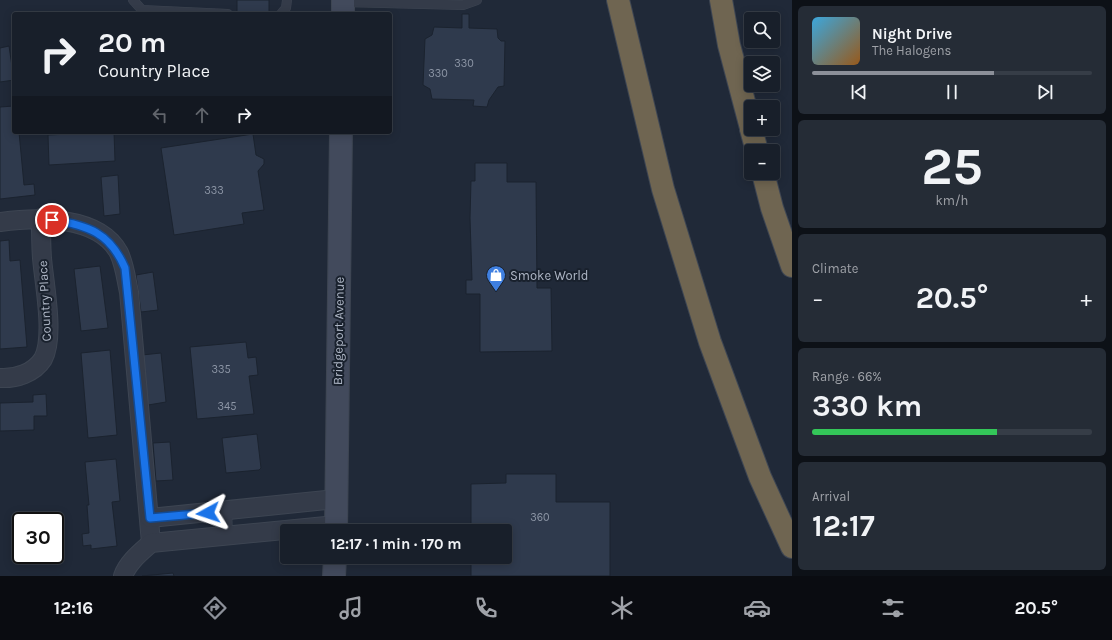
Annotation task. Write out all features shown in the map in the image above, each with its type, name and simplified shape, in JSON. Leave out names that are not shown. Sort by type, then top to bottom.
[{"type":"highway","points":[[618,0],[663,190],[710,342],[760,476],[792,547]]},
{"type":"highway","points":[[721,0],[729,45],[744,102]]},
{"type":"highway","points":[[765,180],[772,208],[792,266]]},
{"type":"main road","name":"Bridgeport Avenue","points":[[336,524],[340,134]]},
{"type":"main road","points":[[334,576],[335,564]]},
{"type":"street","points":[[0,222],[41,218],[80,225],[94,231],[107,240],[118,252],[125,268],[150,518],[151,542]]},
{"type":"street","name":"Country Place","points":[[0,378],[20,376],[36,367],[43,358],[47,346],[48,323],[42,257],[41,218]]},
{"type":"street","points":[[150,518],[336,499]]},
{"type":"street","points":[[123,576],[125,570],[151,542],[280,532]]},
{"type":"lane","points":[[133,0],[142,10],[185,12]]},
{"type":"lane","points":[[283,12],[286,8],[287,0]]},
{"type":"lane","points":[[343,5],[413,2],[464,5],[477,0]]},
{"type":"lane","points":[[226,511],[228,535]]},
{"type":"building","points":[[237,0],[269,0],[269,12],[237,12]]},
{"type":"building","points":[[462,14],[469,14],[469,28],[497,29],[498,38],[501,41],[505,41],[504,86],[498,87],[489,100],[487,107],[473,106],[474,100],[432,99],[430,89],[423,85],[425,39],[432,35],[434,27],[462,28]]},
{"type":"building","points":[[9,46],[12,66],[12,80],[0,82],[0,48]]},
{"type":"building","points":[[12,106],[12,134],[19,134],[24,185],[34,184],[35,195],[0,199],[0,107]]},
{"type":"building","points":[[114,134],[115,161],[49,165],[48,135]]},
{"type":"building","points":[[253,134],[256,155],[264,159],[264,164],[258,171],[264,210],[242,213],[244,224],[174,235],[161,148]]},
{"type":"building","points":[[475,163],[507,163],[507,182],[536,182],[537,288],[551,288],[552,351],[480,352],[480,294],[466,294],[466,280],[472,280],[470,218],[471,181],[475,181]]},
{"type":"building","points":[[118,175],[120,214],[104,216],[101,177]]},
{"type":"building","points":[[9,240],[10,261],[20,260],[27,347],[0,349],[0,241]]},
{"type":"building","points":[[100,266],[108,328],[81,331],[74,269]]},
{"type":"building","points":[[153,272],[158,310],[141,312],[136,275]]},
{"type":"building","points":[[246,342],[248,358],[256,357],[258,375],[249,376],[254,414],[197,419],[190,347]]},
{"type":"building","points":[[110,350],[117,435],[88,438],[81,353]]},
{"type":"building","points":[[161,353],[166,402],[148,405],[142,355]]},
{"type":"building","points":[[46,394],[47,416],[34,416],[34,430],[0,431],[0,403],[33,402],[33,395]]},
{"type":"building","points":[[257,434],[261,468],[259,470],[226,473],[222,438]]},
{"type":"building","points":[[170,442],[173,480],[156,481],[153,443]]},
{"type":"building","points":[[116,459],[120,501],[112,502],[117,546],[91,549],[91,545],[83,546],[82,534],[89,533],[87,505],[89,505],[85,462]]},
{"type":"building","points":[[506,474],[556,474],[556,502],[610,502],[610,576],[471,576],[471,564],[512,564],[512,524],[471,524],[471,484],[506,483]]},
{"type":"building","points":[[173,573],[174,576],[142,576]]},
{"type":"place","name":"Smoke World","points":[[496,292]]},
{"type":"route","points":[[52,220],[80,225],[94,231],[107,240],[118,252],[125,268],[150,518],[208,513]]}]
